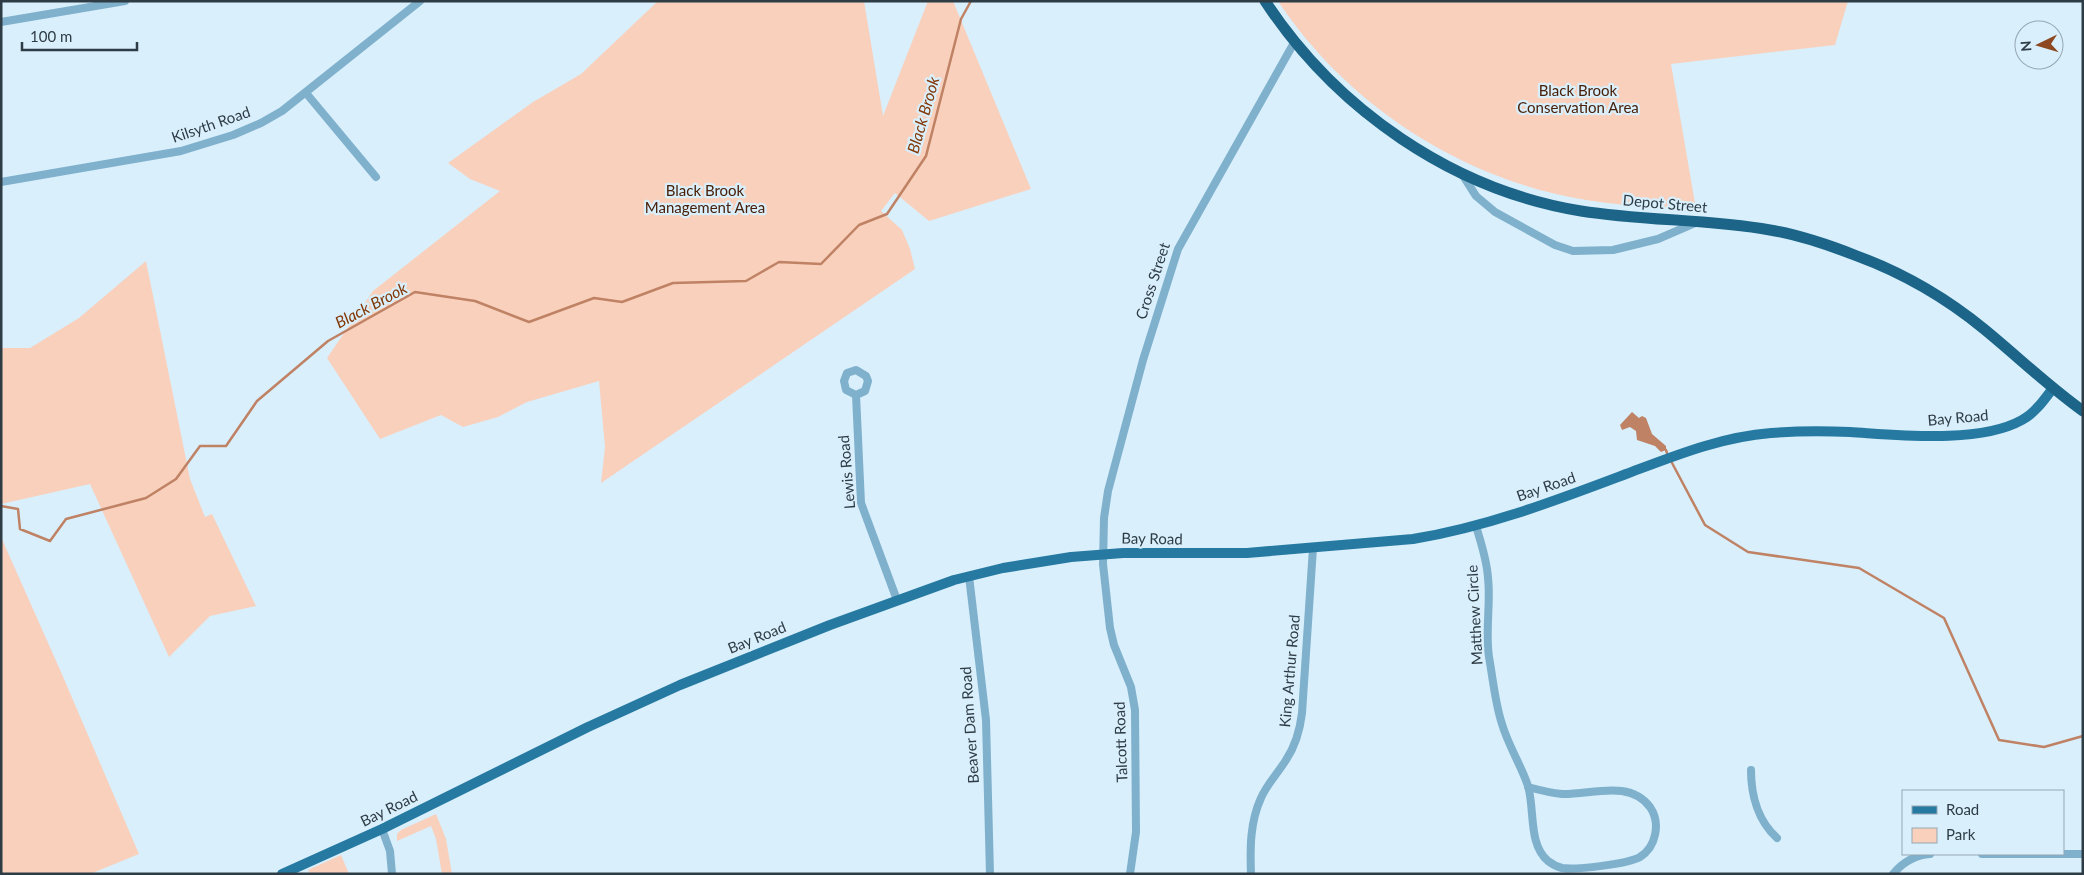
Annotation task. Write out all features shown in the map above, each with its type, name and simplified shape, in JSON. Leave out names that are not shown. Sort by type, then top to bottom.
[{"type":"highway","name":"Depot Street","points":[[1265,1],[1320,71],[1372,118],[1409,144],[1461,172],[1509,192],[1564,208],[1618,216],[1697,222],[1784,233],[1847,252],[1892,271],[1928,290],[1982,328],[2083,411]]},
{"type":"main road","name":"Bay Road","points":[[282,874],[382,830],[588,727],[680,685],[897,600],[969,576],[1058,558],[1103,554],[1220,554],[1413,540],[1476,526],[1685,452],[1728,439],[1791,432],[1845,432],[1925,436],[1998,430],[2023,420],[2037,408],[2053,388]]},
{"type":"street","points":[[1,22],[125,1]]},
{"type":"street","name":"Kilsyth Road","points":[[1,182],[156,157],[207,144],[261,123],[292,104],[420,1]]},
{"type":"street","name":"Cross Street","points":[[1103,554],[1104,518],[1111,476],[1141,367],[1175,256],[1181,241],[1250,123],[1295,41]]},
{"type":"street","points":[[306,93],[376,177]]},
{"type":"street","points":[[1461,172],[1476,196],[1495,212],[1554,246],[1573,251],[1620,248],[1658,239],[1697,222]]},
{"type":"street","name":"Lewis Road","points":[[856,395],[861,503],[897,600]]},
{"type":"street","name":"Matthew Circle","points":[[1476,526],[1489,579],[1487,640],[1499,711],[1505,733],[1528,788],[1536,840],[1541,852],[1549,862],[1560,868],[1572,869],[1626,862],[1640,856],[1650,847],[1655,836],[1656,822],[1652,809],[1643,799],[1632,792],[1620,790],[1560,794],[1528,788]]},
{"type":"street","name":"King Arthur Road","points":[[1251,874],[1252,832],[1258,806],[1268,785],[1290,754],[1298,734],[1313,548]]},
{"type":"street","name":"Talcott Road","points":[[1103,554],[1112,637],[1131,687],[1135,710],[1137,822],[1130,874]]},
{"type":"street","name":"Beaver Dam Road","points":[[969,576],[986,720],[990,874]]},
{"type":"street","points":[[1751,770],[1757,809],[1767,828],[1777,838]]},
{"type":"street","points":[[382,830],[390,850],[392,874]]},
{"type":"street","points":[[2064,854],[2083,854]]},
{"type":"street","points":[[1893,874],[1908,861],[1920,855]]},
{"type":"green space","name":"Black Brook Management Area","points":[[658,1],[864,1],[883,116],[928,1],[953,1],[1031,189],[929,221],[895,193],[881,211],[902,230],[910,249],[915,269],[601,483],[605,447],[599,381],[527,402],[498,417],[463,427],[441,415],[380,439],[327,358],[373,291],[500,191],[470,179],[448,163],[533,102],[581,74]]},
{"type":"green space","name":"Black Brook Conservation Area","points":[[1278,1],[1848,1],[1835,45],[1671,64],[1696,209],[1624,205],[1570,197],[1511,181],[1472,165],[1434,145],[1397,122],[1363,96],[1332,67],[1303,35]]},
{"type":"green space","points":[[146,261],[190,479],[205,517],[212,514],[256,606],[210,616],[169,657],[90,484],[1,504],[1,348],[30,348],[79,318]]},
{"type":"green space","points":[[1,537],[139,854],[90,874],[1,874]]},
{"type":"green space","points":[[436,814],[446,839],[452,874],[442,874],[436,839],[431,826],[397,841],[397,834],[401,830]]},
{"type":"green space","points":[[341,855],[349,874],[310,874],[308,870]]},
{"type":"shaded area","points":[[1632,412],[1639,418],[1642,416],[1646,418],[1652,434],[1666,446],[1666,450],[1661,452],[1655,446],[1637,440],[1636,431],[1630,427],[1622,430],[1620,425]]},
{"type":"waterway","name":"Black Brook","points":[[1,506],[18,509],[20,529],[50,541],[66,519],[146,498],[176,479],[200,446],[226,446],[257,401],[328,341],[415,292],[475,301],[529,322],[594,298],[622,302],[673,283],[746,281],[779,262],[821,264],[859,225],[887,214],[926,156],[961,19],[971,1]]},
{"type":"waterway","points":[[1671,461],[1705,525],[1748,552],[1859,568],[1944,618],[1999,740],[2044,747],[2083,736]]}]
